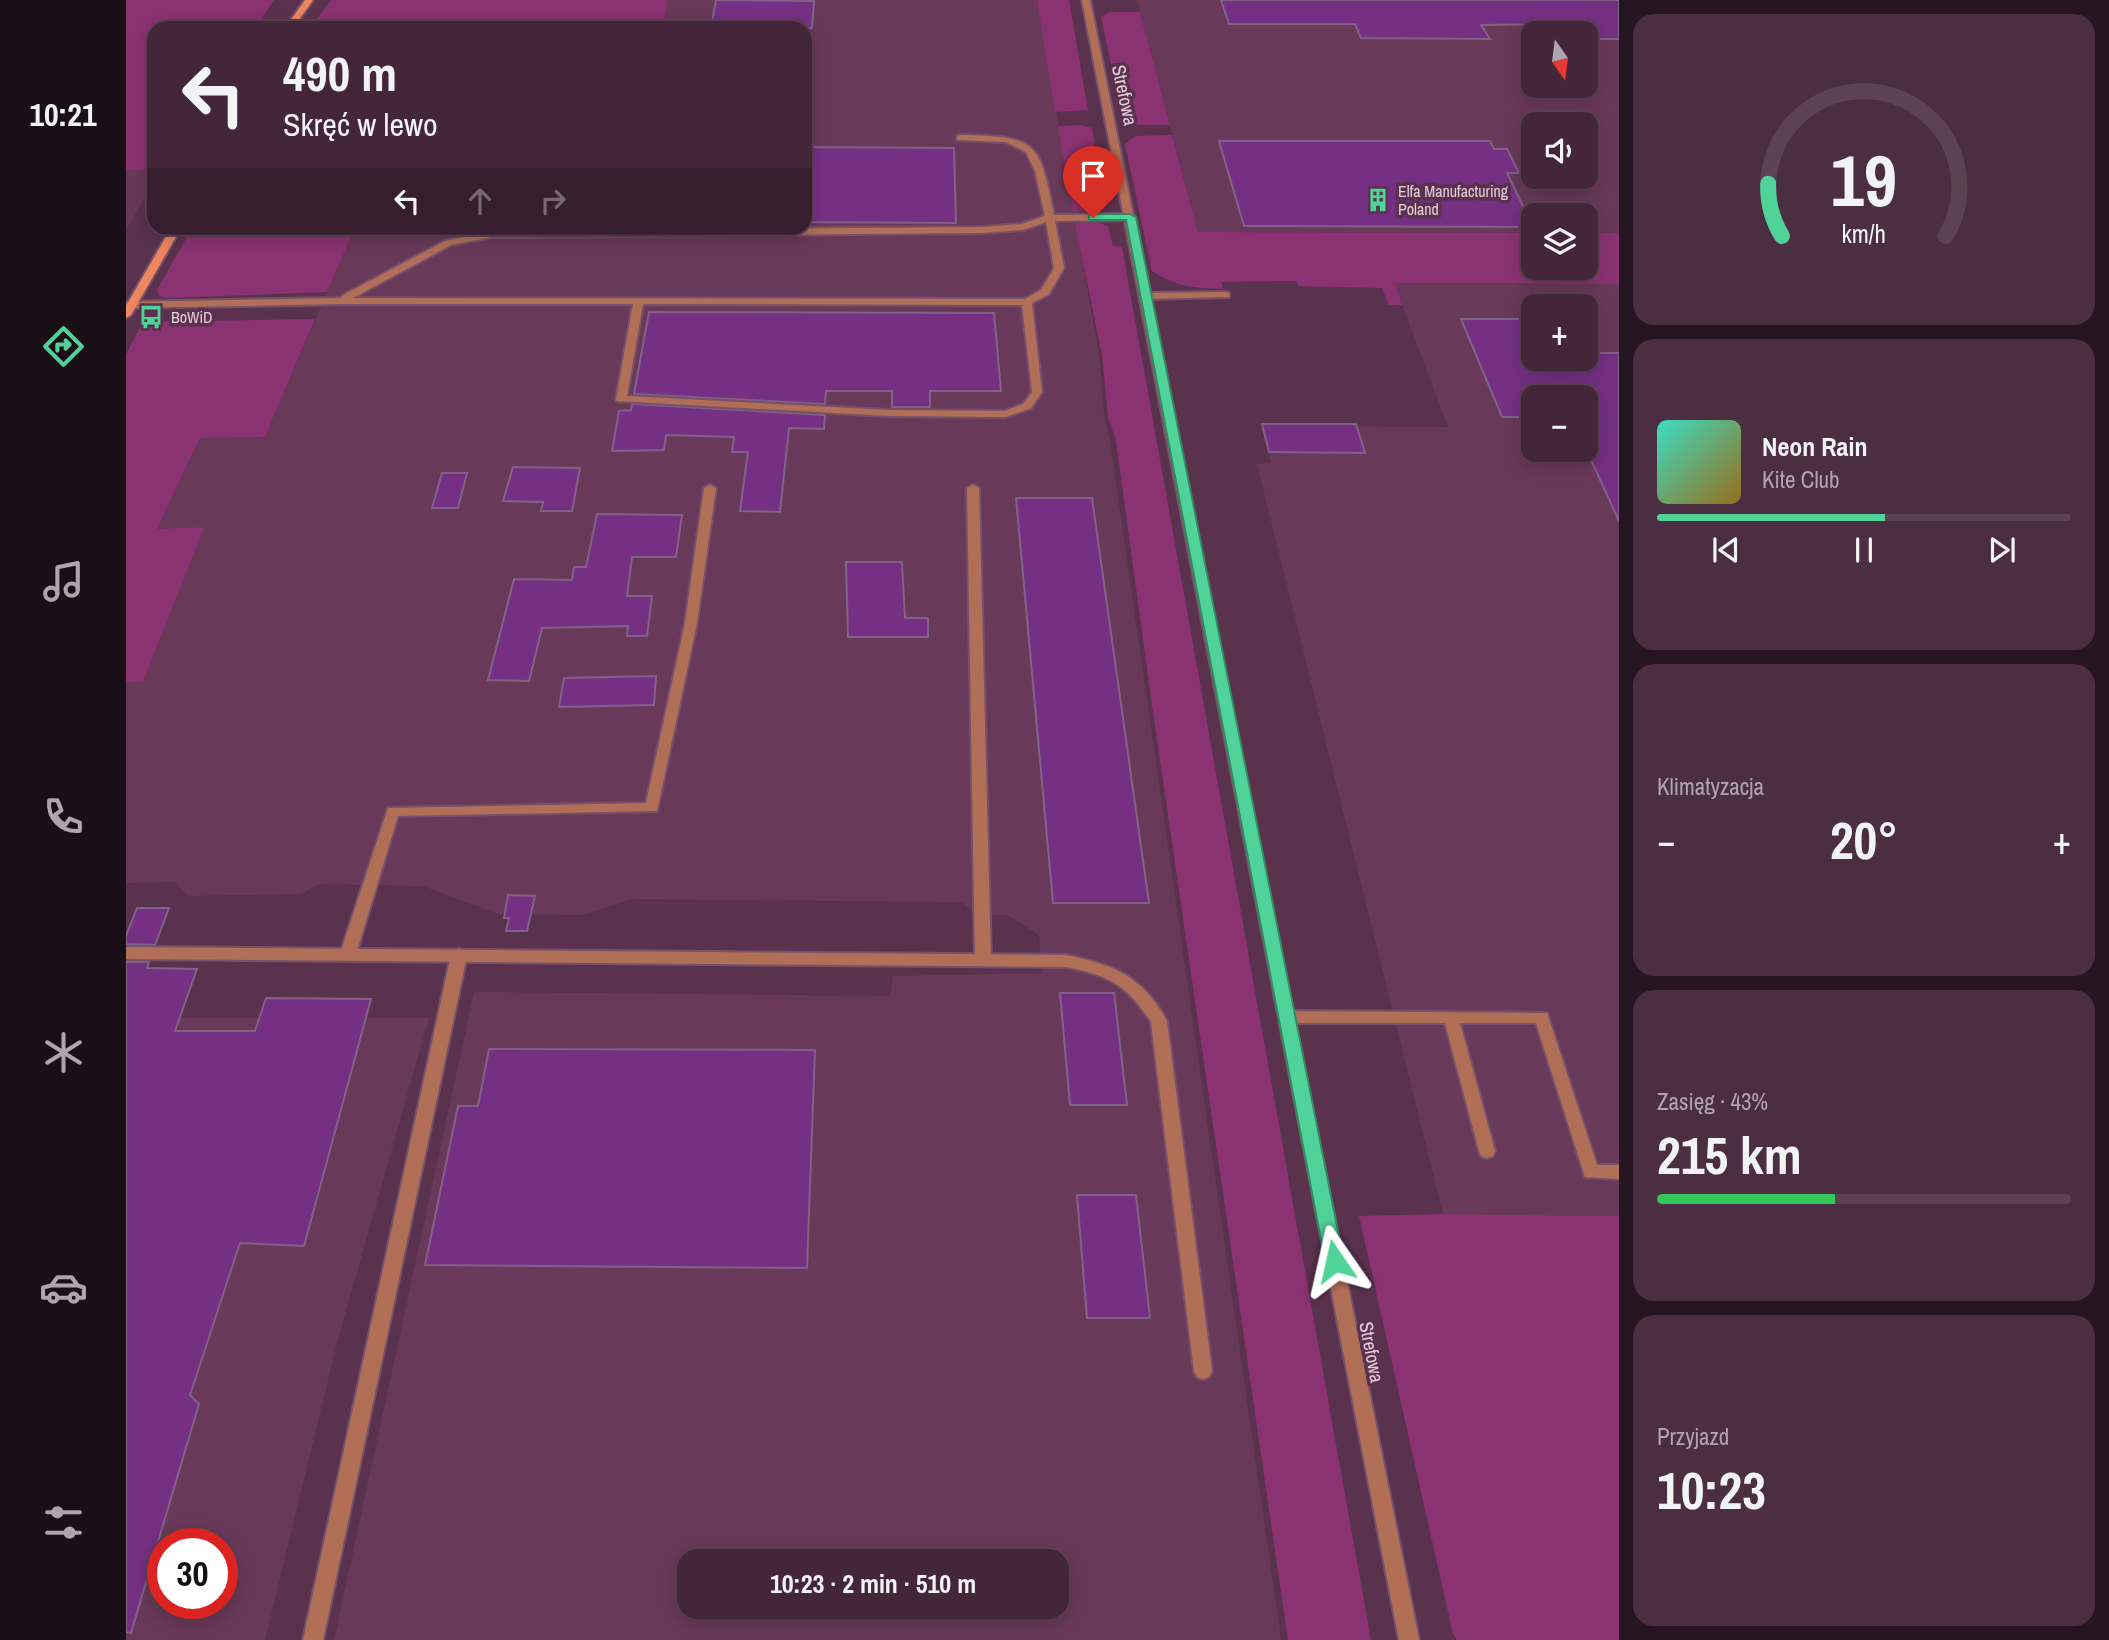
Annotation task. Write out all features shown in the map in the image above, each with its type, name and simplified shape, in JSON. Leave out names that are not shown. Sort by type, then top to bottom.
[{"type":"main road","points":[[294,21],[309,0]]},
{"type":"main road","points":[[128,308],[172,235]]},
{"type":"street","name":"Strefowa","points":[[1086,0],[1409,1640]]},
{"type":"street","points":[[128,308],[345,301],[1027,302],[1045,292],[1059,268],[1038,167],[1030,149],[1009,139],[960,138]]},
{"type":"street","points":[[812,231],[982,230],[1023,228],[1048,218],[1130,217]]},
{"type":"street","points":[[345,301],[347,297],[449,243],[488,235]]},
{"type":"street","points":[[1146,296],[1225,295]]},
{"type":"street","points":[[639,301],[621,399],[888,413],[1006,414],[1027,406],[1037,392],[1027,302]]},
{"type":"street","points":[[348,954],[393,811],[652,808],[691,623],[710,488]]},
{"type":"street","points":[[973,488],[983,961]]},
{"type":"street","points":[[126,953],[1066,961],[1103,968],[1128,981],[1145,999],[1159,1021],[1203,1371]]},
{"type":"street","points":[[313,1640],[459,955]]},
{"type":"street","points":[[1287,1017],[1542,1017],[1591,1172],[1619,1172]]},
{"type":"street","points":[[1451,1017],[1488,1151]]},
{"type":"shaded area","points":[[126,0],[274,0],[260,21],[147,21],[147,171],[126,170]]},
{"type":"shaded area","points":[[331,0],[668,0],[664,21],[315,21]]},
{"type":"shaded area","points":[[668,0],[1037,0],[1099,355],[1104,415],[1110,441],[1281,1640],[334,1640],[474,992],[890,996],[893,976],[1042,973],[1039,935],[1008,915],[979,915],[961,902],[632,899],[583,915],[498,914],[423,886],[319,884],[301,894],[188,896],[175,882],[126,883],[126,682],[143,682],[203,527],[157,530],[200,438],[265,437],[352,235],[812,235],[812,21],[664,21]]},
{"type":"shaded area","points":[[1037,0],[1069,0],[1088,110],[1055,112]]},
{"type":"shaded area","points":[[1137,0],[1619,0],[1619,233],[1598,233],[1598,203],[1521,203],[1521,233],[1198,232]]},
{"type":"shaded area","points":[[1110,12],[1140,12],[1170,125],[1135,125],[1123,120],[1101,17]]},
{"type":"shaded area","points":[[1081,125],[1092,128],[1105,210],[1073,212],[1058,126]]},
{"type":"shaded area","points":[[1172,135],[1198,232],[1521,233],[1521,280],[1598,280],[1598,233],[1619,233],[1619,284],[1395,283],[1402,305],[1389,305],[1382,288],[1299,286],[1296,281],[1221,282],[1223,289],[1177,283],[1152,271],[1125,144],[1136,136]]},
{"type":"shaded area","points":[[126,170],[147,171],[147,194],[126,230]]},
{"type":"shaded area","points":[[1097,222],[1108,226],[1113,246],[1122,247],[1371,1640],[1288,1640],[1116,441],[1108,416],[1102,355],[1075,223]]},
{"type":"shaded area","points":[[188,235],[352,235],[327,292],[168,298],[159,296],[157,290]]},
{"type":"shaded area","points":[[1394,283],[1619,284],[1619,1216],[1443,1214],[1257,464],[1271,463],[1263,426],[1448,427]]},
{"type":"shaded area","points":[[315,319],[265,437],[200,438],[157,529],[204,527],[143,682],[126,682],[126,355],[141,325],[150,322]]},
{"type":"shaded area","points":[[126,1018],[429,1018],[338,1339],[265,1640],[126,1640]]},
{"type":"shaded area","points":[[1359,1216],[1619,1216],[1619,1640],[1457,1640],[1453,1634]]},
{"type":"building","points":[[716,0],[814,1],[812,28],[812,21],[712,21]]},
{"type":"building","points":[[1221,0],[1619,0],[1619,39],[1598,39],[1598,21],[1521,21],[1521,24],[1481,25],[1490,39],[1361,38],[1355,24],[1229,24]]},
{"type":"building","name":"Elfa Manufacturing Poland","points":[[1219,141],[1490,141],[1494,149],[1507,149],[1519,173],[1507,173],[1521,203],[1521,227],[1244,226]]},
{"type":"building","points":[[812,147],[954,148],[956,223],[812,222]]},
{"type":"building","points":[[649,312],[994,313],[1001,391],[930,391],[930,407],[892,407],[892,391],[826,391],[825,404],[634,394]]},
{"type":"building","points":[[1461,319],[1521,319],[1521,371],[1598,371],[1598,353],[1619,353],[1619,521],[1592,462],[1598,462],[1598,385],[1521,385],[1521,417],[1502,417]]},
{"type":"building","points":[[632,404],[825,415],[824,429],[789,428],[780,512],[740,511],[748,452],[732,452],[734,437],[666,435],[664,450],[612,451],[619,411],[631,410]]},
{"type":"building","points":[[1262,424],[1356,424],[1365,453],[1269,452]]},
{"type":"building","points":[[513,467],[580,468],[572,511],[541,511],[543,502],[503,501]]},
{"type":"building","points":[[442,473],[467,473],[458,508],[432,508]]},
{"type":"building","points":[[1016,498],[1092,498],[1149,903],[1053,903]]},
{"type":"building","points":[[597,514],[682,515],[676,557],[632,557],[627,596],[652,596],[647,636],[627,636],[628,626],[542,628],[529,681],[488,680],[514,579],[572,580],[574,567],[586,567]]},
{"type":"building","points":[[846,562],[902,562],[905,618],[928,618],[928,637],[848,637]]},
{"type":"building","points":[[656,676],[654,705],[559,707],[564,678]]},
{"type":"building","points":[[508,895],[535,896],[527,931],[506,931],[509,918],[504,918]]},
{"type":"building","points":[[137,908],[169,908],[155,945],[126,944],[126,936]]},
{"type":"building","points":[[126,962],[149,962],[147,968],[197,969],[175,1031],[255,1031],[266,998],[371,999],[304,1246],[240,1243],[190,1395],[199,1404],[162,1528],[147,1528],[147,1579],[131,1633],[126,1632]]},
{"type":"building","points":[[1060,993],[1114,993],[1127,1105],[1070,1105]]},
{"type":"building","points":[[489,1049],[815,1050],[807,1268],[425,1265],[458,1106],[478,1106]]},
{"type":"building","points":[[1077,1195],[1136,1195],[1150,1318],[1087,1318]]},
{"type":"place","name":"Elfa Manufacturing Poland","points":[[1378,200]]},
{"type":"place","name":"BoWiD","points":[[151,317]]},
{"type":"route","points":[[1093,218],[1130,217],[1335,1261]]}]
